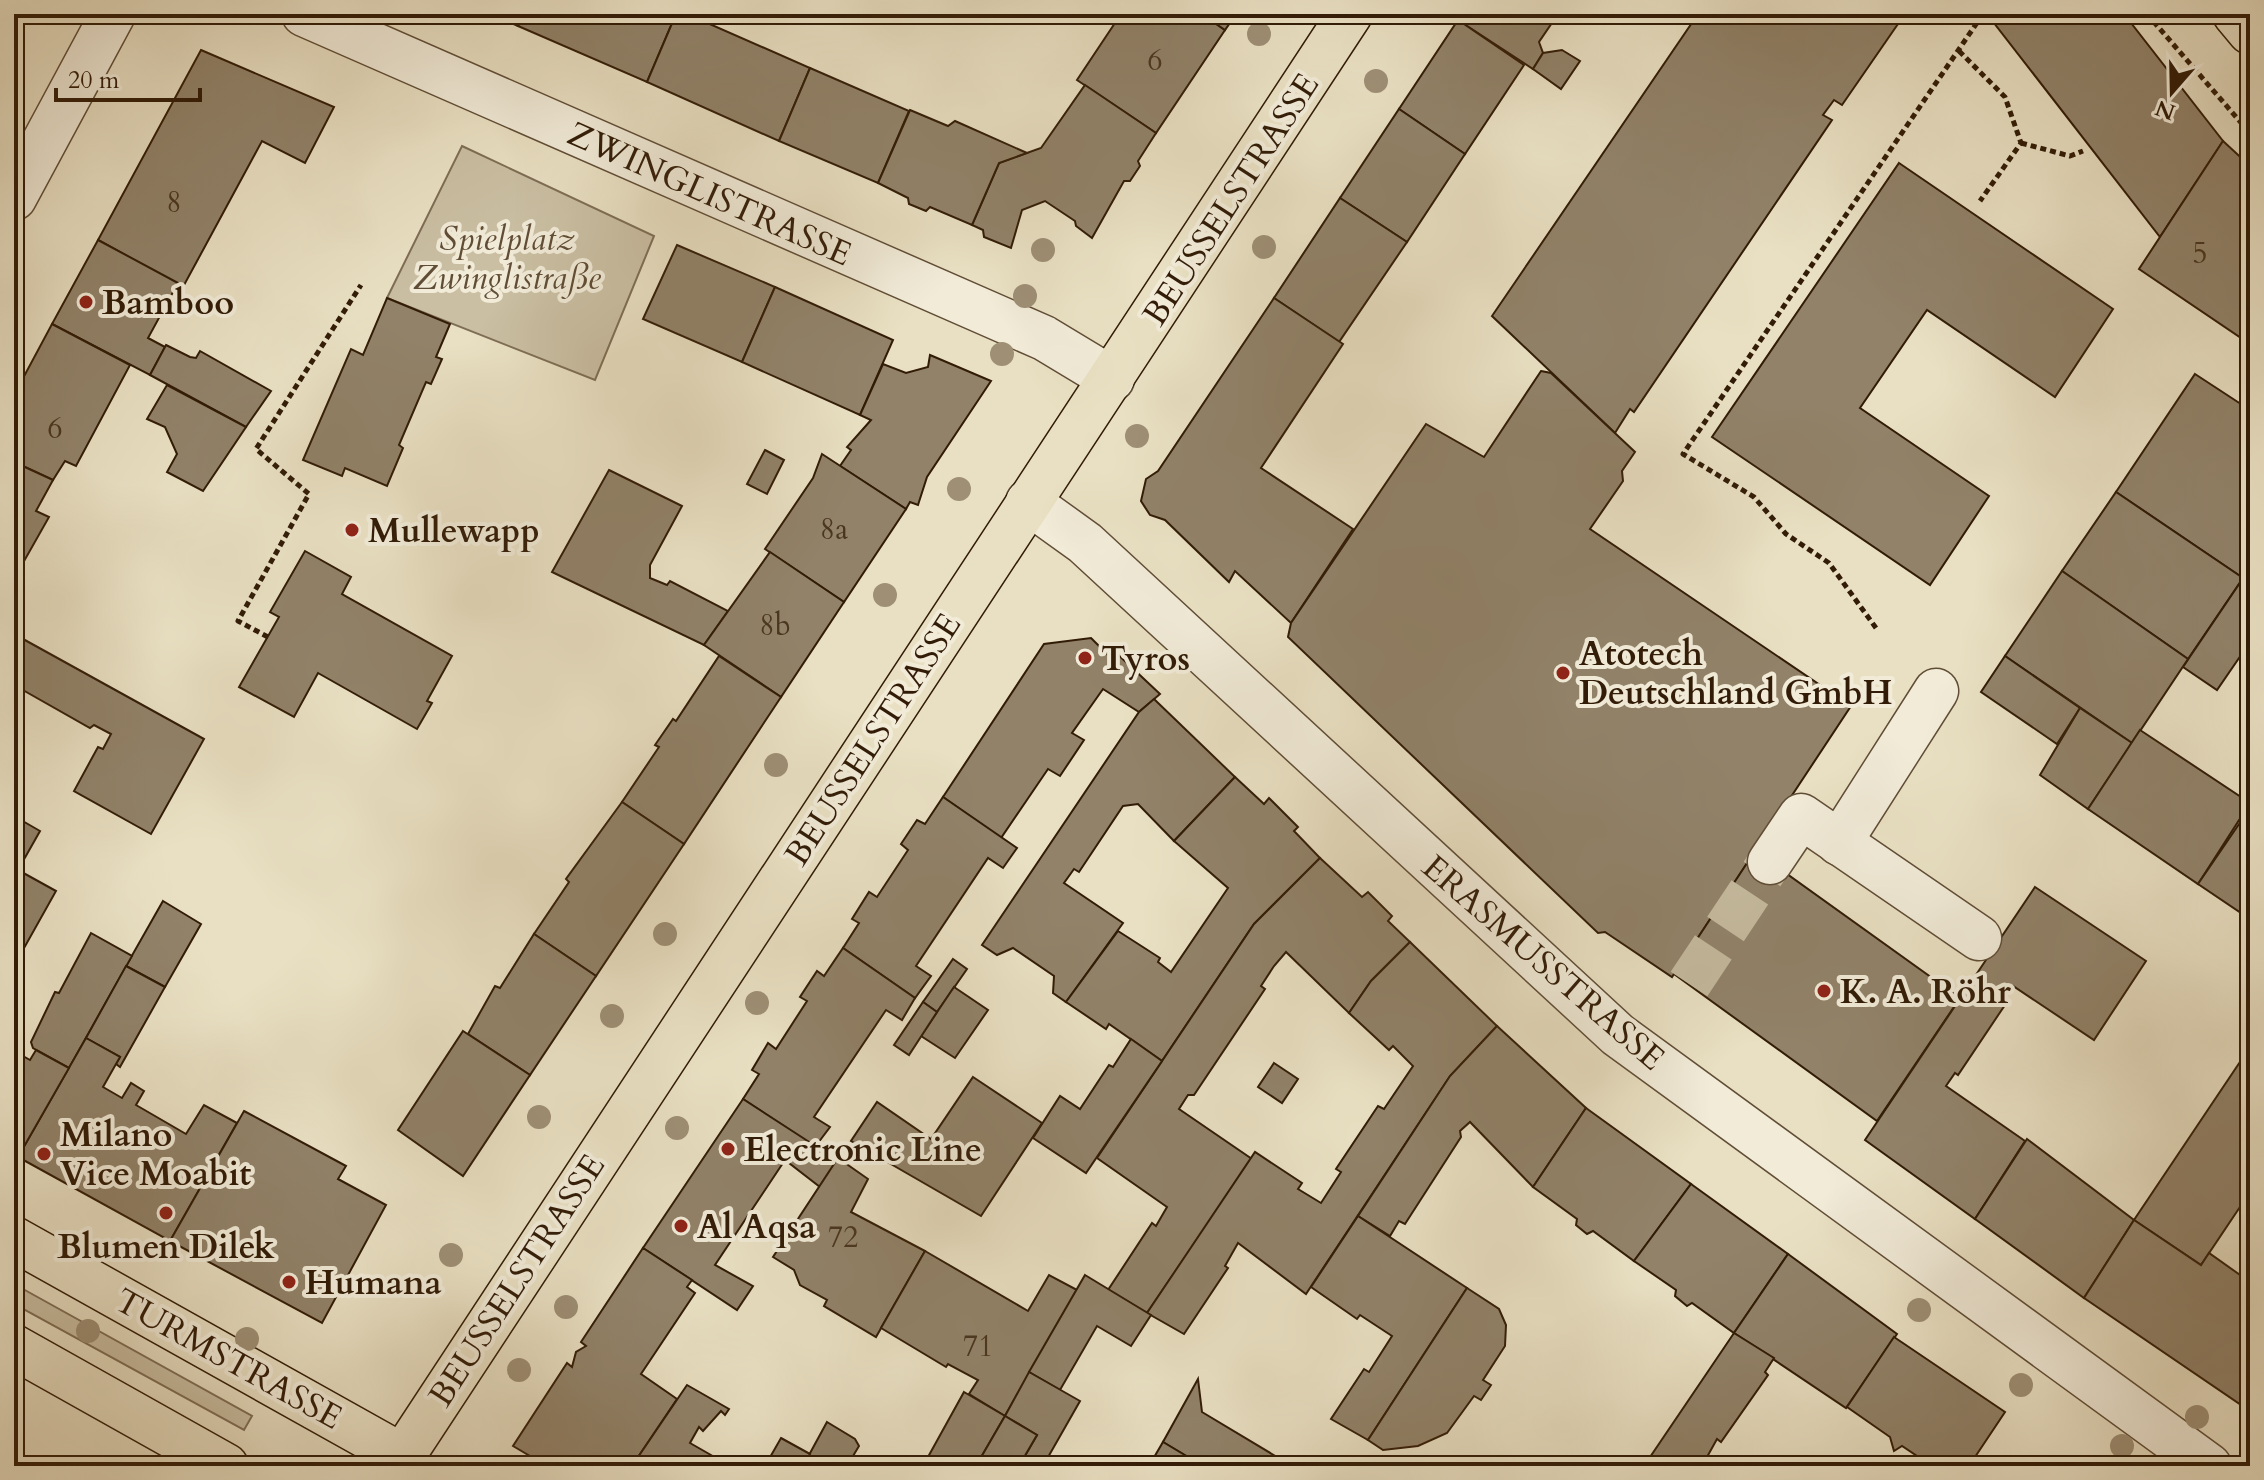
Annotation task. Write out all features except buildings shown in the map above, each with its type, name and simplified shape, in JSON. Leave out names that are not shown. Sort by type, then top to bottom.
[{"type":"main road","name":"BEUSSELSTRASSE","points":[[406,1463],[1028,502],[1350,14]]},
{"type":"main road","points":[[2235,14],[2250,32]]},
{"type":"main road","name":"TURMSTRASSE","points":[[14,1239],[406,1463]]},
{"type":"main road","points":[[14,1347],[226,1466]]},
{"type":"street","points":[[14,198],[113,14]]},
{"type":"street","name":"ZWINGLISTRASSE","points":[[304,14],[1044,338],[1112,379]]},
{"type":"street","name":"ERASMUSSTRASSE","points":[[1028,502],[1085,543],[1618,1035],[2209,1466]]},
{"type":"street","points":[[1839,843],[1936,691]]},
{"type":"street","points":[[1770,862],[1801,816],[1979,938]]},
{"type":"path","points":[[1876,628],[1829,563],[1786,534],[1754,497],[1683,454],[1983,14]]},
{"type":"path","points":[[2147,14],[2250,133]]},
{"type":"path","points":[[1959,51],[2005,97],[2021,143]]},
{"type":"path","points":[[2021,143],[2070,156],[2083,151]]},
{"type":"path","points":[[1980,201],[2021,143]]},
{"type":"path","points":[[268,637],[238,621],[309,494],[256,449],[361,285]]},
{"type":"green space","name":"Spielplatz Zwinglistraße","points":[[462,146],[654,236],[595,380],[387,298]]},
{"type":"green space","points":[[14,1284],[252,1416],[244,1430],[14,1304]]},
{"type":"tunnel","points":[[1689,984],[1770,862]]},
{"type":"place","name":"Bamboo","points":[[86,302]]},
{"type":"place","name":"Mullewapp","points":[[352,530]]},
{"type":"place","name":"Tyros","points":[[1085,658]]},
{"type":"place","name":"Atotech Deutschland GmbH","points":[[1563,673]]},
{"type":"place","name":"K. A. Röhr","points":[[1824,991]]},
{"type":"place","name":"Electronic Line","points":[[728,1149]]},
{"type":"place","name":"Milano Vice Moabit","points":[[44,1154]]},
{"type":"place","name":"Blumen Dilek","points":[[166,1213]]},
{"type":"place","name":"Al Aqsa","points":[[681,1226]]},
{"type":"place","name":"Humana","points":[[289,1282]]}]
